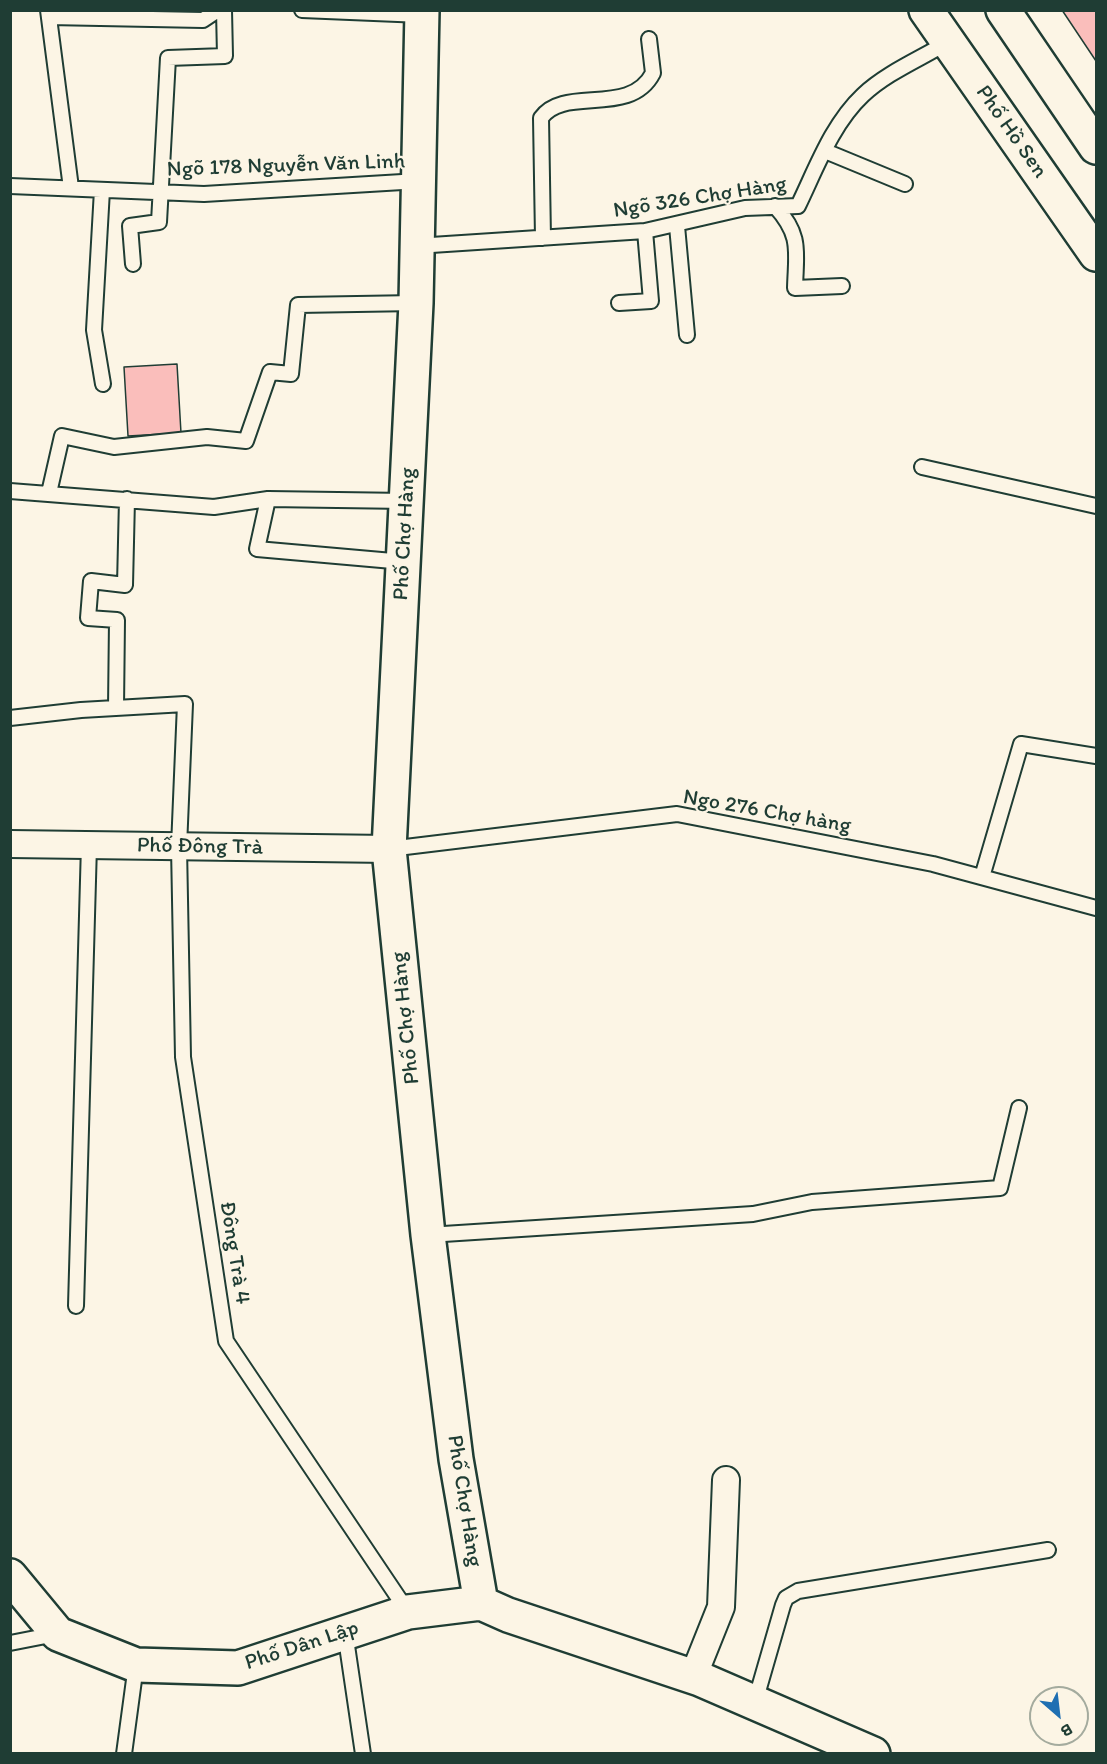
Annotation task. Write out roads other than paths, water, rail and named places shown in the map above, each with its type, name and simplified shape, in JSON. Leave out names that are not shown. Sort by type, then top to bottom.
[{"type":"street","name":"Phố Hồ Sen","points":[[926,10],[1096,254]]},
{"type":"street","points":[[1003,10],[1096,147]]},
{"type":"street","name":"Phố Chợ Hàng","points":[[422,13],[416,303],[389,849],[428,1235],[456,1459],[481,1603]]},
{"type":"street","name":"Phố Đông Trà","points":[[10,844],[389,849]]},
{"type":"street","points":[[693,1677],[721,1607],[726,1480]]},
{"type":"street","name":"Phố Dân Lập","points":[[10,1576],[58,1634],[136,1665],[238,1668],[408,1612],[481,1603]]},
{"type":"street","points":[[481,1603],[507,1615],[693,1677],[873,1754]]},
{"type":"lane","points":[[71,188],[49,14],[202,20],[218,10]]},
{"type":"lane","points":[[133,264],[130,226],[159,222],[168,58],[225,56],[224,10]]},
{"type":"lane","points":[[302,10],[422,13]]},
{"type":"lane","points":[[543,238],[542,117],[548,108],[562,104],[608,99],[638,90],[653,73],[649,39]]},
{"type":"lane","name":"Ngõ 326 Chợ Hàng","points":[[416,246],[645,231],[677,226],[745,208],[798,206],[825,151],[846,116],[862,96],[878,82],[948,42]]},
{"type":"lane","points":[[825,151],[905,184]]},
{"type":"lane","name":"Ngõ 178 Nguyễn Văn Linh","points":[[10,186],[204,194],[420,181]]},
{"type":"lane","points":[[102,190],[94,330],[104,384]]},
{"type":"lane","points":[[775,206],[793,228],[796,245],[795,288],[842,286]]},
{"type":"lane","points":[[677,226],[687,335]]},
{"type":"lane","points":[[619,303],[651,301],[645,231]]},
{"type":"lane","points":[[49,493],[62,436],[114,447],[207,437],[246,441],[270,372],[291,374],[298,305],[416,303]]},
{"type":"lane","points":[[922,467],[1096,506]]},
{"type":"lane","points":[[10,491],[214,507],[268,499],[407,501]]},
{"type":"lane","points":[[10,718],[116,708],[117,620],[88,618],[91,581],[125,585],[127,499]]},
{"type":"lane","points":[[268,499],[257,549],[404,562]]},
{"type":"lane","name":"Đông Trà 4","points":[[116,708],[185,704],[179,847],[183,1057],[226,1341],[408,1612]]},
{"type":"lane","points":[[982,877],[1021,744],[1096,756]]},
{"type":"lane","name":"Ngo 276 Chợ hàng","points":[[389,849],[677,814],[933,864],[1096,908]]},
{"type":"lane","points":[[76,1306],[89,845]]},
{"type":"lane","points":[[428,1235],[753,1214],[812,1202],[1000,1188],[1019,1108]]},
{"type":"lane","points":[[755,1702],[783,1605],[786,1598],[798,1591],[1048,1550]]},
{"type":"lane","points":[[345,1632],[363,1754]]},
{"type":"lane","points":[[10,1643],[58,1634]]},
{"type":"lane","points":[[124,1754],[136,1665]]}]
